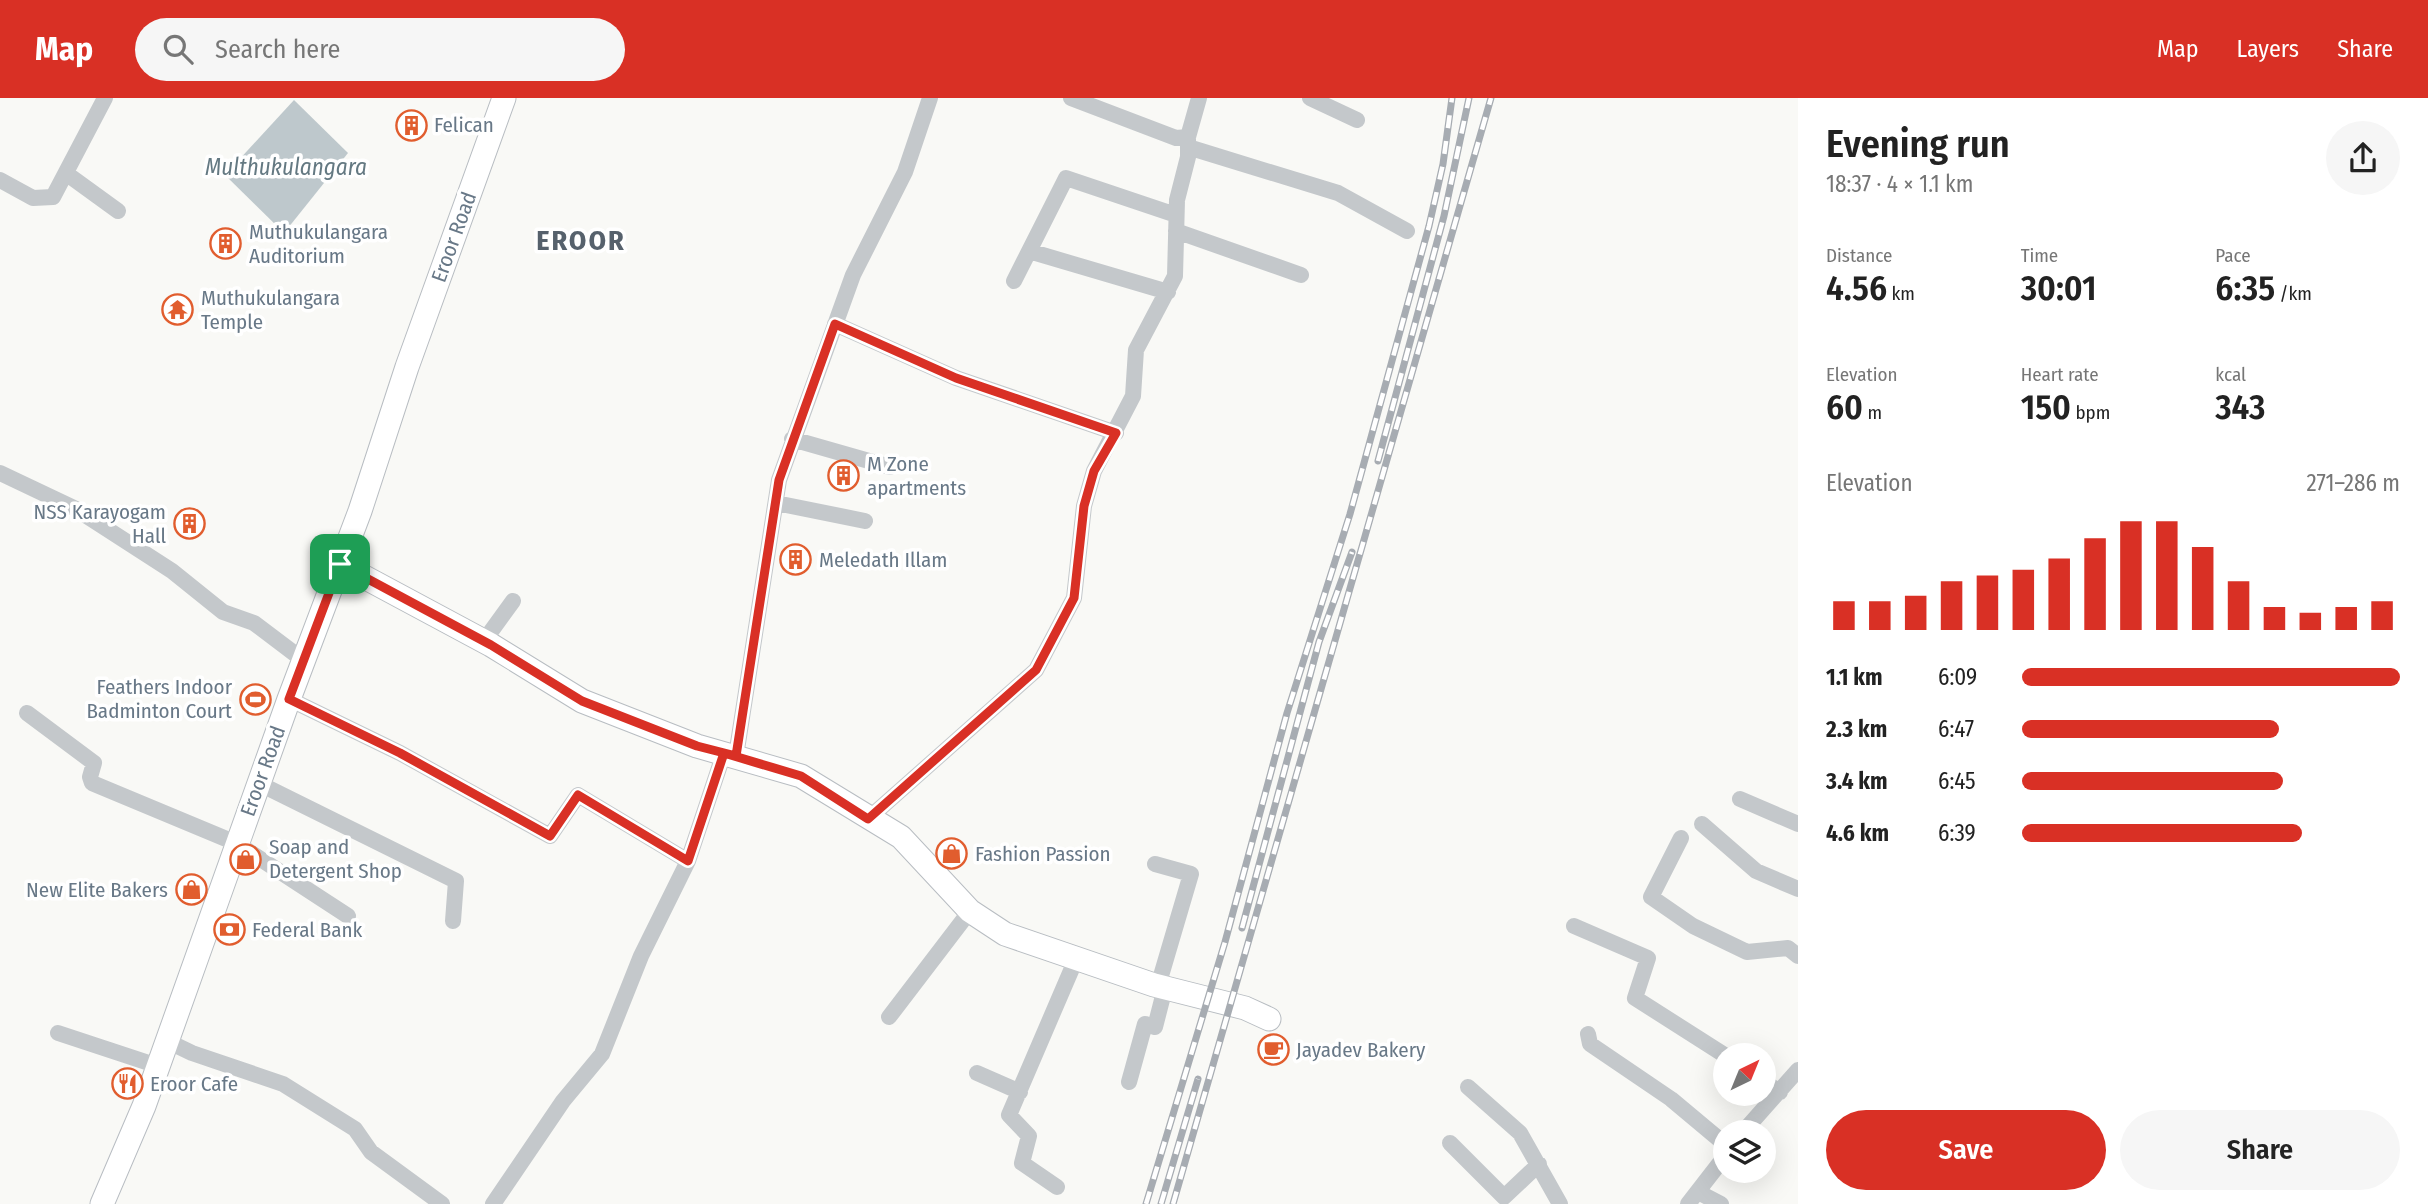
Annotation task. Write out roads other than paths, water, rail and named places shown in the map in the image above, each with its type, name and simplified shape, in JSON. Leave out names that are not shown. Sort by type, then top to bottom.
[{"type":"main road","name":"Eroor Road","points":[[102,1204],[158,1066],[258,783],[340,564],[504,98]]},
{"type":"main road","points":[[340,564],[484,641],[582,701],[730,755],[801,776],[901,837],[970,911],[1005,934],[1162,987],[1245,1008],[1269,1018]]},
{"type":"street","points":[[0,180],[42,199],[53,197],[105,98]]},
{"type":"street","points":[[493,1204],[563,1101],[602,1054],[641,956],[688,861],[730,755],[779,480],[858,262],[905,172],[930,98]]},
{"type":"street","points":[[1071,98],[1176,138],[1338,193],[1407,231]]},
{"type":"street","points":[[868,819],[1036,670],[1074,598],[1084,506],[1094,471],[1133,396],[1136,350],[1175,276],[1176,223],[1188,142],[1199,98]]},
{"type":"street","points":[[1310,98],[1357,120]]},
{"type":"street","points":[[66,174],[118,211]]},
{"type":"street","points":[[1014,281],[1066,178],[1301,275]]},
{"type":"street","points":[[1029,251],[1168,292]]},
{"type":"street","points":[[835,324],[956,378],[1116,433]]},
{"type":"street","points":[[792,439],[890,467]]},
{"type":"street","points":[[0,473],[76,509],[172,571],[223,612],[254,623],[303,660]]},
{"type":"street","points":[[776,503],[865,521]]},
{"type":"street","points":[[484,641],[513,601]]},
{"type":"street","points":[[289,699],[400,753],[550,836],[578,795],[688,861]]},
{"type":"street","points":[[27,713],[94,763],[89,781],[92,783],[236,844],[348,916]]},
{"type":"street","points":[[258,783],[456,881],[453,921]]},
{"type":"street","points":[[1740,799],[1798,824]]},
{"type":"street","points":[[1702,824],[1756,871],[1798,889]]},
{"type":"street","points":[[1681,838],[1651,897],[1693,926],[1747,952],[1788,948],[1798,956]]},
{"type":"street","points":[[1129,1082],[1145,1024],[1155,1027],[1162,987],[1191,874],[1155,864]]},
{"type":"street","points":[[889,1017],[970,911]]},
{"type":"street","points":[[1574,926],[1648,958],[1635,998],[1713,1048]]},
{"type":"street","points":[[1057,1187],[1021,1163],[1029,1136],[1009,1115],[1076,959]]},
{"type":"street","points":[[58,1033],[158,1066]]},
{"type":"street","points":[[1588,1034],[1590,1044],[1671,1099],[1713,1134]]},
{"type":"street","points":[[167,1041],[192,1053],[254,1071],[283,1084],[355,1129],[371,1152],[442,1204]]},
{"type":"street","points":[[1755,1120],[1798,1070]]},
{"type":"street","points":[[977,1073],[1020,1092]]},
{"type":"street","points":[[1468,1087],[1520,1133],[1560,1204]]},
{"type":"street","points":[[1776,1090],[1780,1092]]},
{"type":"street","points":[[1450,1143],[1504,1198],[1539,1164]]},
{"type":"street","points":[[1713,1172],[1693,1198],[1721,1204]]},
{"type":"water","name":"Multhukulangara","points":[[294,100],[348,153],[284,233],[225,175]]},
{"type":"railway","points":[[1146,1204],[1225,942],[1287,713],[1350,514],[1429,226],[1443,164],[1452,98]]},
{"type":"railway","points":[[1378,461],[1444,216],[1469,98]]},
{"type":"railway","points":[[1173,1204],[1491,98]]},
{"type":"railway","points":[[1242,928],[1319,642],[1352,552]]},
{"type":"railway","points":[[1161,1204],[1198,1079]]},
{"type":"place","name":"Felican","points":[[411,125]]},
{"type":"place","name":"Muthukulangara Auditorium","points":[[226,244]]},
{"type":"place","name":"Muthukulangara Temple","points":[[178,310]]},
{"type":"place","name":"M Zone apartments","points":[[844,476]]},
{"type":"place","name":"NSS Karayogam Hall","points":[[189,524]]},
{"type":"place","name":"Meledath Illam","points":[[796,560]]},
{"type":"place","name":"Feathers Indoor Badminton Court","points":[[255,699]]},
{"type":"place","name":"Fashion Passion","points":[[952,854]]},
{"type":"place","name":"Soap and Detergent Shop","points":[[246,859]]},
{"type":"place","name":"New Elite Bakers","points":[[191,890]]},
{"type":"place","name":"Federal Bank","points":[[229,930]]},
{"type":"place","name":"Jayadev Bakery","points":[[1273,1050]]},
{"type":"place","name":"Eroor Cafe","points":[[127,1084]]},
{"type":"district","name":"EROOR","points":[[581,240]]}]
